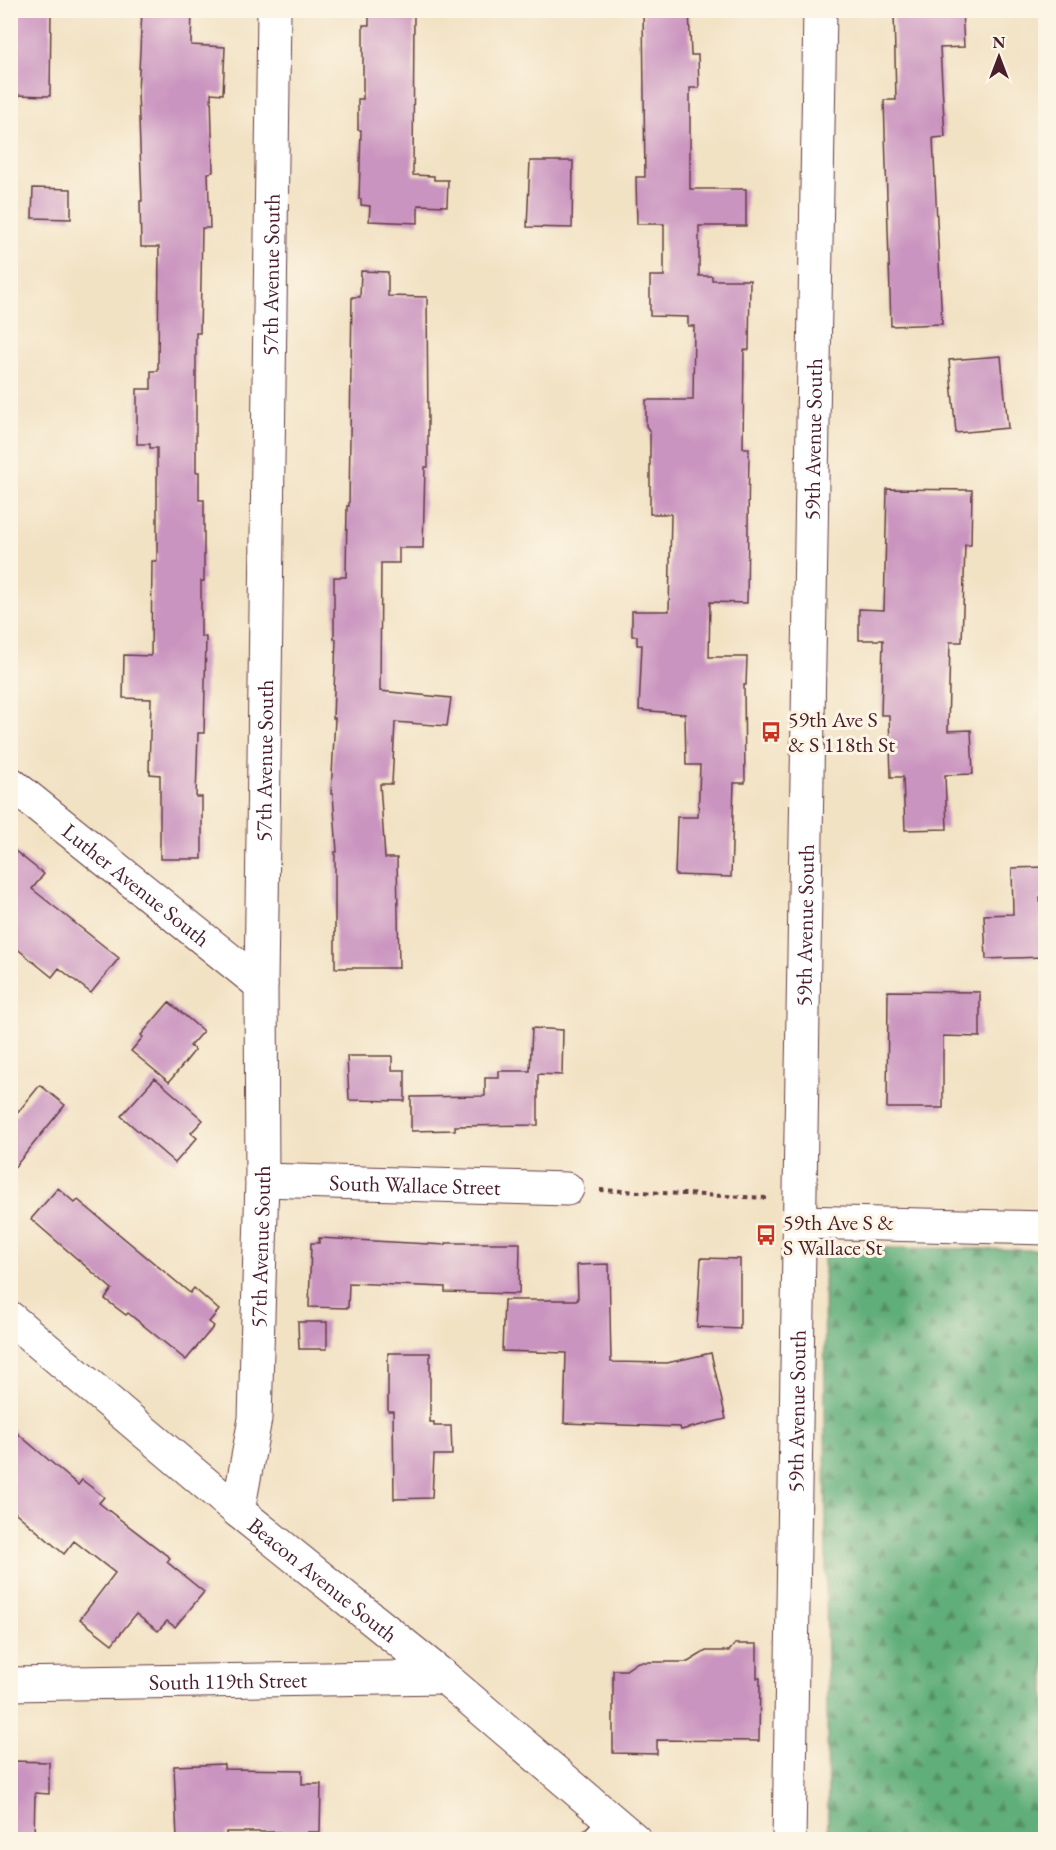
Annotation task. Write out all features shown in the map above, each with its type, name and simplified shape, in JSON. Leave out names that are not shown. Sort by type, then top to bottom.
[{"type":"street","name":"57th Avenue South","points":[[238,1511],[255,1419],[262,1180],[261,985],[274,10]]},
{"type":"street","name":"59th Avenue South","points":[[789,1839],[820,10]]},
{"type":"street","name":"Luther Avenue South","points":[[10,783],[261,985]]},
{"type":"street","name":"South Wallace Street","points":[[262,1180],[567,1189]]},
{"type":"street","points":[[800,1210],[1046,1228]]},
{"type":"street","name":"Beacon Avenue South","points":[[10,1318],[238,1511],[444,1677],[598,1828],[635,1839]]},
{"type":"street","name":"South 119th Street","points":[[10,1684],[444,1677]]},
{"type":"path","points":[[567,1189],[800,1210]]},
{"type":"green space","points":[[824,1247],[1045,1250],[1045,1839],[828,1839]]},
{"type":"building","points":[[16,10],[51,10],[50,96],[15,95]]},
{"type":"building","points":[[142,10],[192,10],[191,45],[225,47],[223,94],[211,93],[213,172],[208,173],[210,228],[202,228],[200,333],[196,333],[196,472],[199,472],[199,500],[204,500],[201,637],[206,637],[204,733],[198,733],[196,797],[202,797],[202,859],[160,859],[160,775],[150,774],[149,771],[151,699],[123,698],[124,655],[151,656],[152,561],[157,561],[157,448],[150,448],[150,444],[137,444],[137,389],[151,389],[151,371],[158,371],[159,247],[141,247],[140,201],[142,201],[138,92]]},
{"type":"building","points":[[643,10],[689,10],[691,55],[698,55],[699,88],[690,88],[690,189],[746,189],[746,226],[699,226],[699,276],[712,276],[712,280],[750,280],[749,350],[744,350],[743,448],[749,448],[747,603],[710,602],[709,657],[747,657],[746,685],[744,685],[745,783],[734,783],[731,877],[675,875],[677,817],[698,817],[700,765],[686,765],[685,714],[639,710],[642,645],[637,645],[637,636],[632,636],[632,611],[669,611],[671,514],[650,514],[650,432],[646,426],[646,400],[693,400],[694,326],[688,326],[688,317],[650,316],[650,276],[664,276],[664,224],[637,224],[636,177],[645,177]]},
{"type":"building","points":[[894,10],[962,10],[964,47],[940,48],[945,137],[933,138],[942,324],[891,326],[884,100],[896,100]]},
{"type":"building","points":[[369,11],[414,11],[413,175],[434,176],[434,180],[448,180],[447,206],[418,205],[418,223],[369,221],[370,206],[361,205],[361,199],[359,199],[361,130],[358,130],[358,99],[363,99],[363,25],[369,25]]},
{"type":"building","points":[[530,161],[573,161],[572,228],[527,227]]},
{"type":"building","points":[[33,188],[71,189],[71,219],[32,218]]},
{"type":"building","points":[[361,271],[388,272],[388,296],[427,297],[428,467],[425,467],[423,548],[399,548],[399,563],[381,563],[380,691],[451,698],[447,726],[395,722],[392,784],[380,784],[385,858],[397,858],[399,968],[335,968],[335,852],[337,852],[333,794],[331,794],[335,718],[333,718],[336,639],[334,639],[334,577],[346,577],[352,297],[360,297]]},
{"type":"building","points":[[1001,356],[1008,428],[956,433],[949,360]]},
{"type":"building","points":[[887,489],[972,490],[971,545],[965,545],[962,642],[950,642],[948,731],[971,730],[973,774],[945,775],[947,829],[905,830],[903,777],[891,777],[889,715],[881,715],[883,640],[859,640],[859,609],[884,610]]},
{"type":"building","points":[[10,847],[44,874],[32,889],[119,958],[91,993],[59,968],[52,977],[10,943]]},
{"type":"building","points":[[1046,867],[1046,897],[1040,897],[1042,957],[986,959],[984,915],[1013,914],[1012,868]]},
{"type":"building","points":[[888,991],[980,992],[980,1037],[943,1036],[943,1108],[887,1108]]},
{"type":"building","points":[[169,1002],[203,1031],[190,1046],[195,1050],[169,1082],[131,1051],[143,1037],[141,1035]]},
{"type":"building","points":[[532,1028],[563,1030],[562,1075],[538,1074],[538,1125],[455,1126],[455,1130],[411,1131],[411,1097],[485,1096],[485,1078],[499,1078],[499,1071],[530,1071]]},
{"type":"building","points":[[347,1056],[392,1056],[392,1070],[405,1070],[405,1101],[349,1100]]},
{"type":"building","points":[[155,1078],[203,1120],[191,1133],[197,1138],[175,1163],[121,1116]]},
{"type":"building","points":[[40,1085],[65,1105],[10,1173],[10,1122]]},
{"type":"building","points":[[58,1188],[75,1203],[78,1200],[190,1293],[194,1288],[219,1310],[209,1322],[214,1326],[186,1360],[128,1313],[126,1315],[105,1299],[112,1289],[31,1219]]},
{"type":"building","points":[[319,1238],[446,1245],[446,1243],[520,1243],[519,1294],[445,1292],[445,1287],[349,1283],[348,1308],[309,1307],[311,1243],[319,1243]]},
{"type":"building","points":[[701,1258],[740,1259],[740,1329],[697,1327]]},
{"type":"building","points":[[609,1264],[611,1362],[667,1363],[711,1353],[726,1419],[681,1430],[680,1427],[564,1423],[566,1353],[502,1351],[504,1300],[578,1300],[577,1265]]},
{"type":"building","points":[[298,1322],[327,1322],[327,1349],[299,1349]]},
{"type":"building","points":[[388,1353],[430,1353],[430,1422],[434,1422],[434,1426],[451,1426],[452,1455],[434,1455],[432,1498],[394,1499],[393,1411],[388,1411]]},
{"type":"building","points":[[10,1427],[78,1485],[82,1480],[104,1497],[99,1503],[170,1558],[167,1562],[204,1592],[175,1627],[167,1621],[158,1631],[136,1614],[112,1644],[80,1619],[115,1573],[74,1541],[64,1554],[10,1508]]},
{"type":"building","points":[[735,1644],[757,1644],[757,1678],[760,1678],[759,1741],[657,1740],[657,1754],[613,1753],[613,1670],[626,1670],[638,1662],[688,1662],[706,1651],[729,1651]]},
{"type":"building","points":[[10,1761],[49,1762],[49,1794],[35,1793],[34,1839],[10,1839]]},
{"type":"building","points":[[224,1764],[224,1769],[302,1770],[302,1784],[321,1784],[320,1832],[308,1832],[308,1839],[279,1839],[279,1832],[226,1832],[226,1839],[177,1839],[174,1766]]},
{"type":"place","name":"59th Ave S & S 118th St","points":[[771,732]]},
{"type":"place","name":"59th Ave S & S Wallace St","points":[[766,1235]]}]
